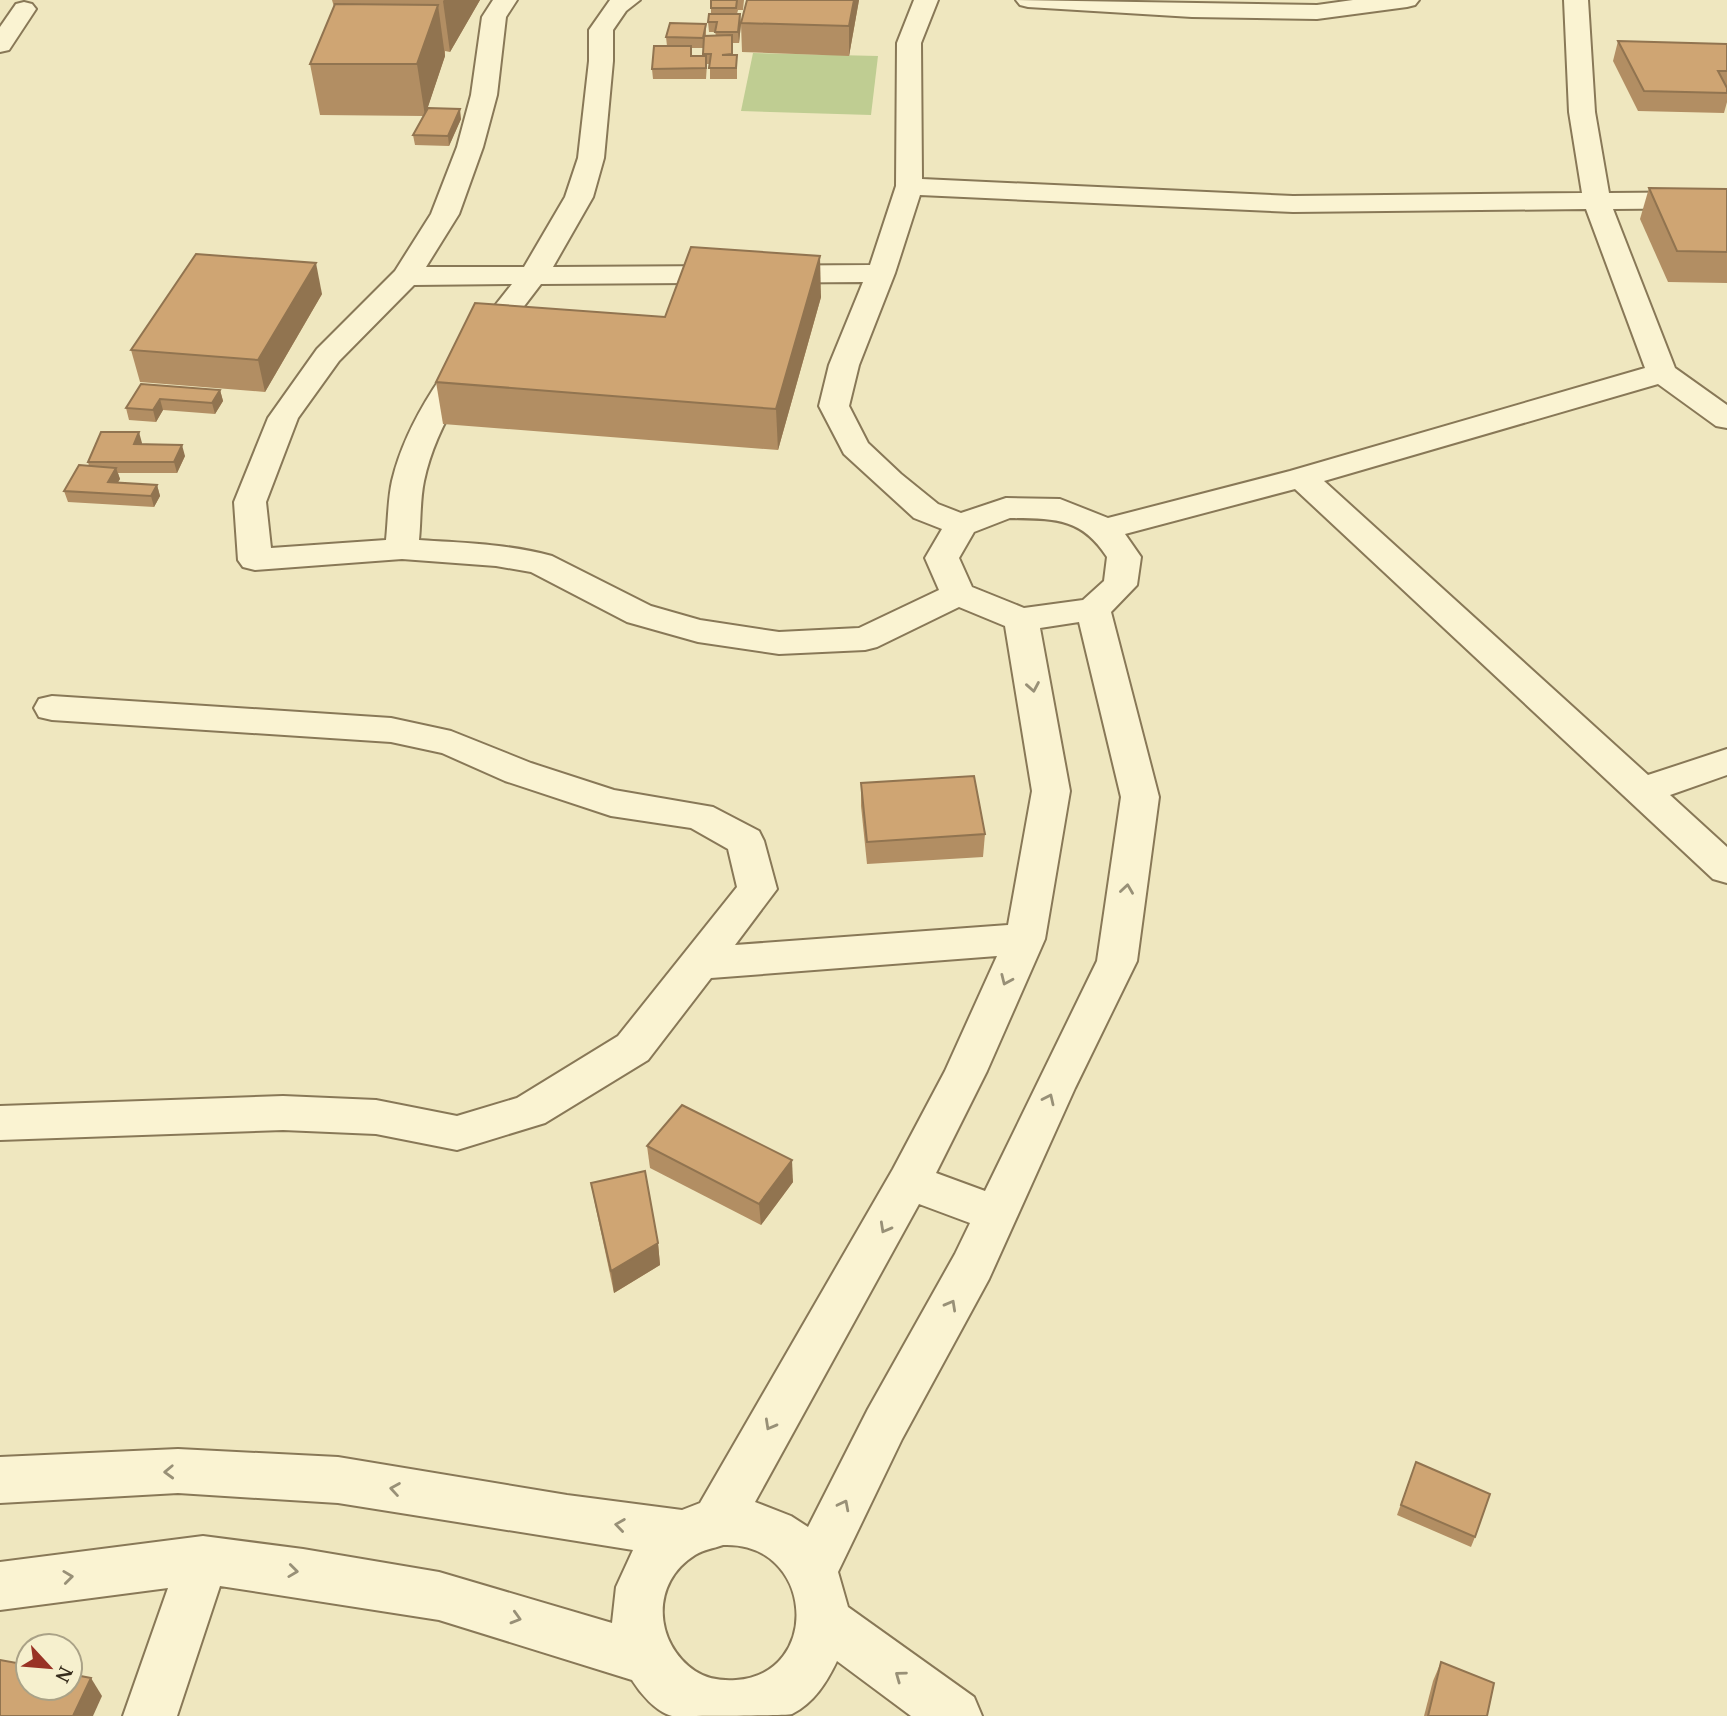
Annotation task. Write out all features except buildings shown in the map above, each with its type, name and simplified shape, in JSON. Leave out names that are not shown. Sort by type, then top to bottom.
[{"type":"street","points":[[505,0],[494,18],[484,95],[470,147],[445,214],[406,276],[328,355],[283,418],[250,502],[255,560],[402,549],[496,556],[540,563],[639,614],[698,631],[779,643],[865,639],[958,594]]},
{"type":"street","points":[[402,549],[408,481],[428,427],[464,366],[534,274],[579,197],[591,158],[601,61],[601,30],[617,6],[628,0]]},
{"type":"street","points":[[926,0],[909,43],[909,186],[881,273],[844,365],[834,406],[855,447],[890,481],[926,511],[961,526]]},
{"type":"street","points":[[1028,0],[1178,9],[1317,12],[1408,0]]},
{"type":"street","points":[[1576,0],[1582,112],[1597,202],[1662,373],[1727,419]]},
{"type":"street","points":[[0,45],[24,9]]},
{"type":"street","points":[[909,186],[1239,202],[1727,200]]},
{"type":"street","points":[[406,276],[881,273]]},
{"type":"street","points":[[1105,529],[1301,478],[1662,373]]},
{"type":"street","points":[[1301,478],[1727,869]]},
{"type":"street","points":[[1006,508],[1060,509],[1105,529],[1124,557],[1120,585],[1093,609],[1021,620],[958,594],[942,558],[961,526],[1006,508]]},
{"type":"street","points":[[814,1566],[885,1424],[973,1265],[1054,1088],[1117,961],[1140,797],[1093,609]]},
{"type":"street","points":[[0,1480],[178,1471],[338,1480],[567,1518],[701,1530],[744,1523],[772,1531],[796,1545],[814,1566],[823,1592],[825,1621],[817,1648],[799,1673],[776,1692],[766,1709],[717,1705],[687,1697],[662,1681],[645,1658],[636,1631],[636,1603],[646,1575],[664,1551],[701,1530],[909,1182],[966,1071],[1024,939],[1051,791],[1021,620]]},
{"type":"street","points":[[0,1123],[283,1113],[376,1117],[457,1133],[530,1111],[633,1048],[702,963],[757,889],[745,841],[700,816],[611,803],[518,772],[451,743],[391,730],[52,708]]},
{"type":"street","points":[[1642,791],[1727,762]]},
{"type":"street","points":[[702,963],[1024,939]]},
{"type":"street","points":[[909,1182],[996,1214]]},
{"type":"street","points":[[0,1586],[203,1560],[303,1573],[439,1596],[645,1658]]},
{"type":"street","points":[[150,1716],[203,1560]]},
{"type":"street","points":[[825,1621],[955,1716]]},
{"type":"green space","points":[[753,53],[878,56],[871,115],[741,111]]}]
